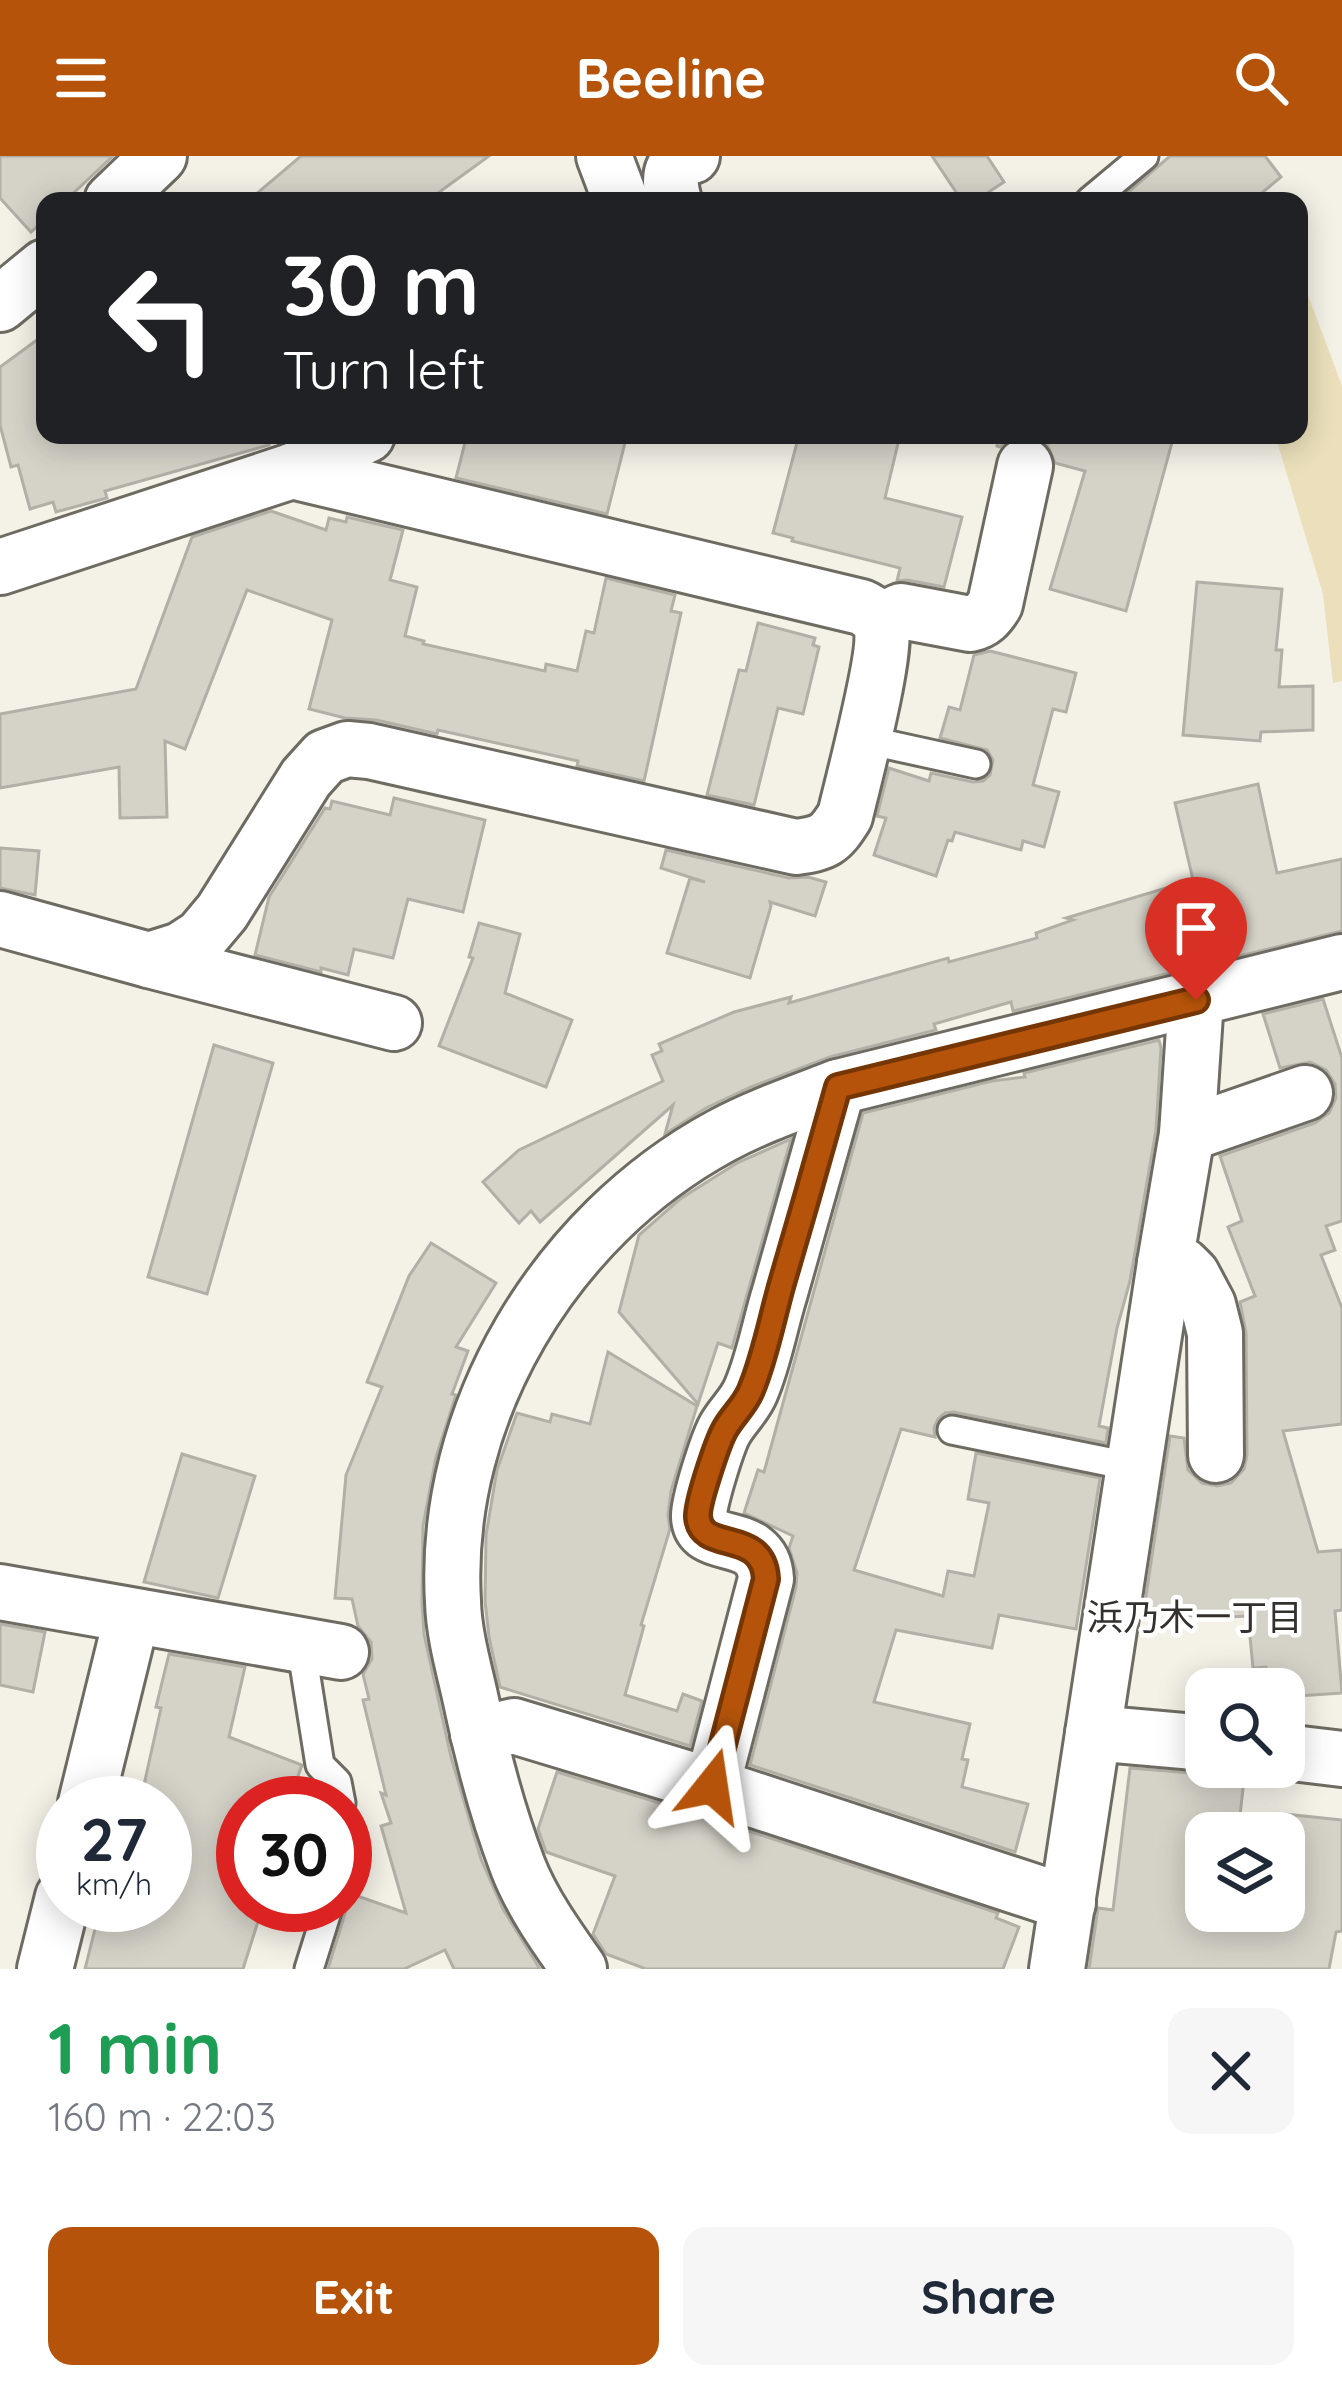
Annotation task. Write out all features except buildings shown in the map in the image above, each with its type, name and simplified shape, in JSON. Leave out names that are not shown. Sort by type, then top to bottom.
[{"type":"street","points":[[121,192],[159,156]]},
{"type":"street","points":[[604,156],[618,192]]},
{"type":"street","points":[[672,192],[671,169],[692,156]]},
{"type":"street","points":[[0,304],[36,274]]},
{"type":"street","points":[[0,567],[292,471],[348,444]]},
{"type":"street","points":[[880,622],[902,611],[970,624],[989,614],[1025,466]]},
{"type":"street","points":[[149,960],[182,950],[201,937],[306,778],[325,758],[347,749],[796,847],[832,837],[845,816],[881,651],[880,622],[873,613],[292,471]]},
{"type":"street","points":[[0,919],[394,1023]]},
{"type":"street","points":[[579,1969],[519,1870],[478,1734],[452,1603],[454,1521],[465,1461],[502,1366],[566,1266],[649,1184],[722,1136],[838,1087],[1342,962]]},
{"type":"street","points":[[1057,1969],[1187,1134],[1196,1000]]},
{"type":"street","points":[[712,1786],[766,1567],[748,1547],[713,1537],[703,1529],[698,1520],[700,1505],[720,1439],[752,1389],[838,1087]]},
{"type":"street","points":[[1187,1134],[1305,1093]]},
{"type":"street","points":[[1165,1263],[1183,1266],[1192,1275],[1208,1304],[1216,1333],[1216,1455]]},
{"type":"street","points":[[0,1592],[321,1648]]},
{"type":"street","points":[[93,1776],[132,1616]]},
{"type":"street","points":[[478,1734],[514,1726],[1068,1904]]},
{"type":"street","points":[[1093,1732],[1185,1741]]},
{"type":"street","points":[[1305,1755],[1342,1759]]},
{"type":"street","points":[[45,1969],[54,1932]]},
{"type":"lane","points":[[1101,192],[1144,156]]},
{"type":"lane","points":[[862,739],[976,764]]},
{"type":"lane","points":[[952,1430],[1134,1466]]},
{"type":"lane","points":[[321,1648],[320,1765],[332,1776]]},
{"type":"lane","points":[[309,1969],[321,1932]]},
{"type":"shaded area","points":[[1308,295],[1342,386],[1342,681],[1333,683],[1323,594],[1278,444],[1308,444]]},
{"type":"district","name":"浜乃木一丁目","points":[[1195,1617]]},
{"type":"route","points":[[712,1786],[766,1567],[748,1547],[713,1537],[703,1529],[698,1520],[700,1505],[720,1439],[752,1389],[838,1087],[1196,1000]]}]
